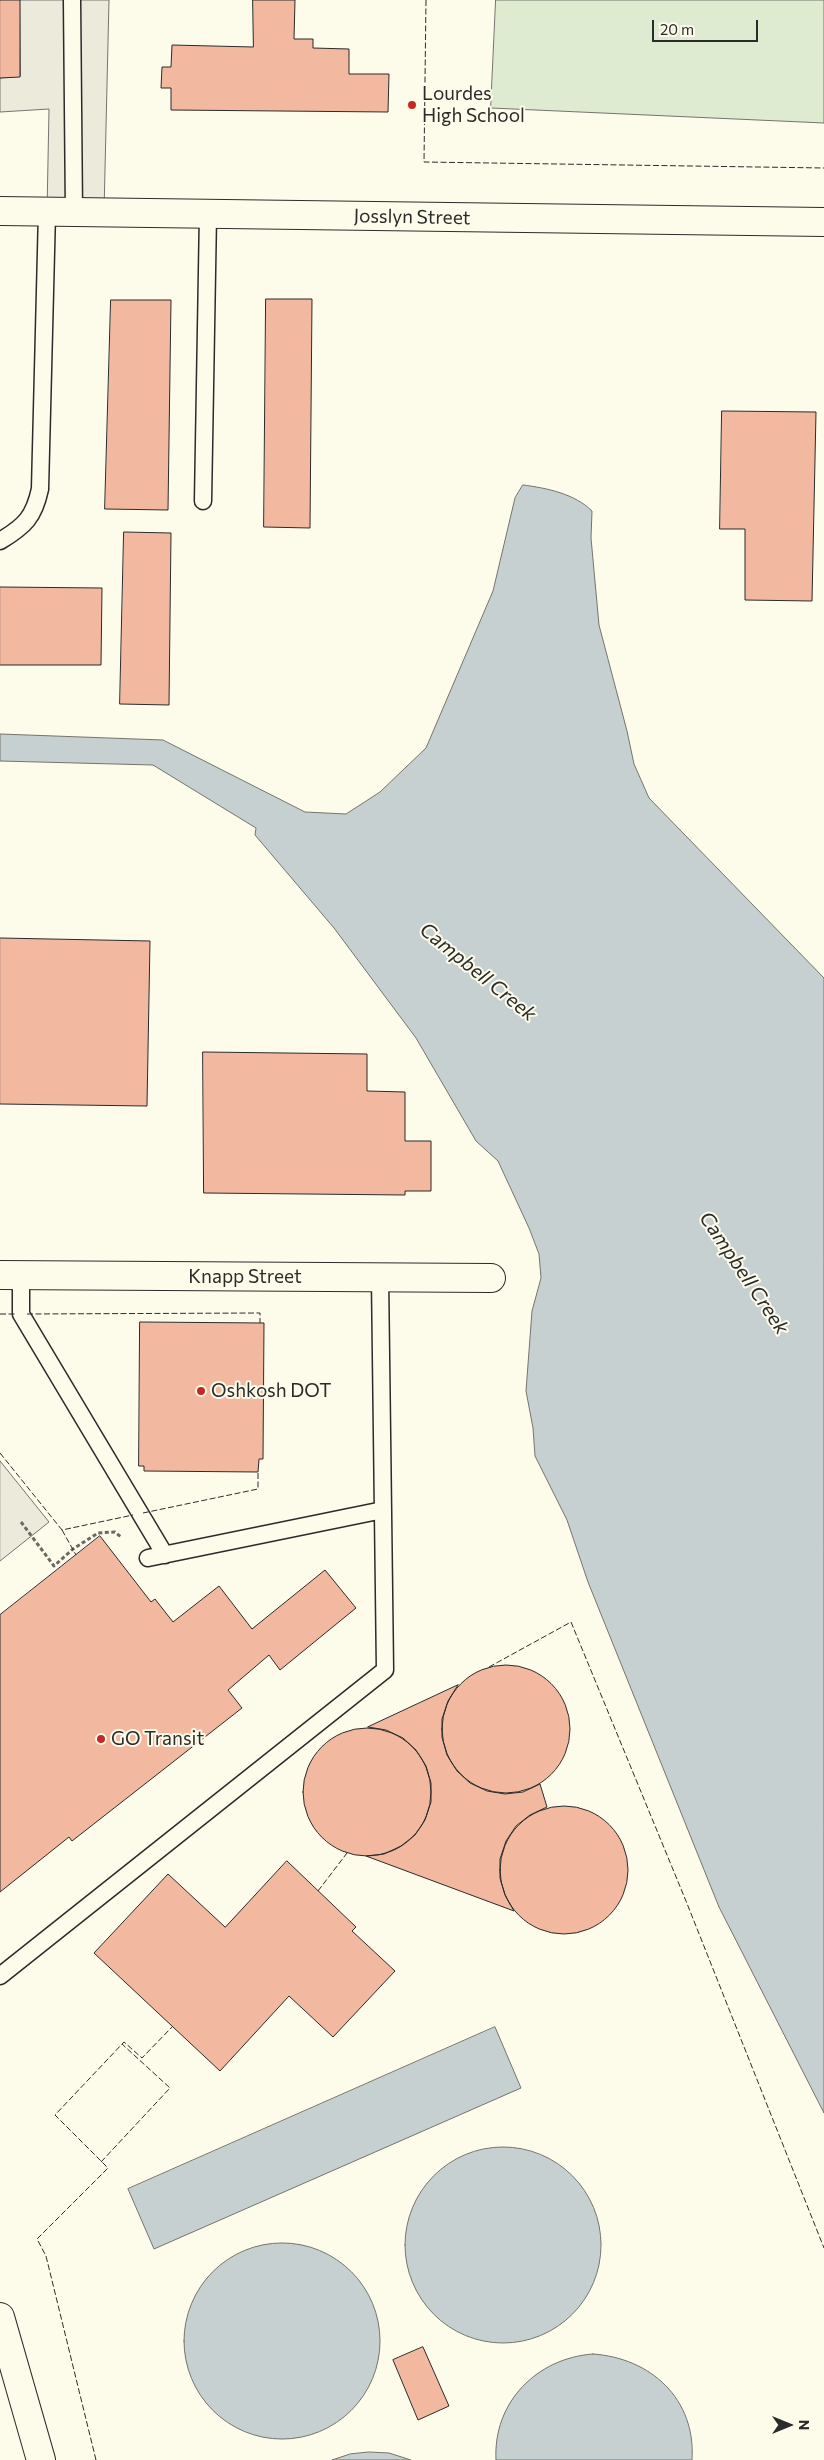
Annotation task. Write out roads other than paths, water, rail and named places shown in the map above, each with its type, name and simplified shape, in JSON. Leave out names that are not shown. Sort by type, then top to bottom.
[{"type":"street","name":"Josslyn Street","points":[[0,211],[824,222]]},
{"type":"street","name":"Knapp Street","points":[[11,1275],[491,1278]]},
{"type":"street","points":[[0,2317],[5,2353],[41,2460]]},
{"type":"lane","points":[[72,0],[74,213]]},
{"type":"lane","points":[[0,541],[18,530],[36,509],[40,489],[47,212]]},
{"type":"lane","points":[[203,501],[208,214]]},
{"type":"lane","points":[[11,1275],[21,1314],[165,1555]]},
{"type":"lane","points":[[0,1976],[385,1670],[380,1277]]},
{"type":"lane","points":[[148,1558],[383,1510]]},
{"type":"water","name":"Campbell Creek","points":[[523,485],[551,490],[569,496],[592,511],[591,538],[599,625],[634,764],[649,798],[824,978],[824,2113],[719,1907],[588,1582],[567,1520],[535,1456],[533,1428],[526,1391],[532,1311],[541,1278],[539,1254],[498,1161],[476,1141],[416,1038],[334,928],[255,835],[256,828],[153,765],[0,761],[0,734],[163,740],[305,812],[346,814],[380,792],[426,748],[493,591],[515,498]]},
{"type":"water","points":[[495,2027],[521,2088],[154,2249],[128,2189]]},
{"type":"water","points":[[503,2147],[531,2151],[549,2159],[565,2169],[579,2183],[597,2217],[601,2245],[597,2273],[589,2291],[579,2307],[565,2321],[531,2339],[503,2343],[475,2339],[457,2331],[441,2321],[427,2307],[409,2273],[405,2245],[409,2217],[417,2199],[427,2183],[441,2169],[475,2151]]},
{"type":"water","points":[[272,2243],[292,2243],[311,2247],[328,2254],[337,2259],[358,2279],[373,2303],[380,2331],[380,2351],[373,2379],[364,2396],[344,2417],[328,2428],[311,2435],[292,2439],[272,2439],[244,2432],[227,2423],[200,2396],[188,2370],[184,2351],[184,2331],[191,2303],[200,2286],[227,2259],[253,2247]]},
{"type":"water","points":[[593,2354],[614,2357],[634,2364],[651,2373],[666,2386],[678,2401],[686,2418],[691,2438],[692,2460],[496,2460],[497,2439],[502,2420],[511,2402],[522,2387],[537,2374],[554,2364],[573,2357]]},
{"type":"water","points":[[369,2452],[389,2453],[411,2460],[332,2460],[350,2454]]},
{"type":"place","name":"Lourdes High School","points":[[412,105]]},
{"type":"place","name":"Oshkosh DOT","points":[[201,1391]]},
{"type":"place","name":"GO Transit","points":[[101,1739]]}]
